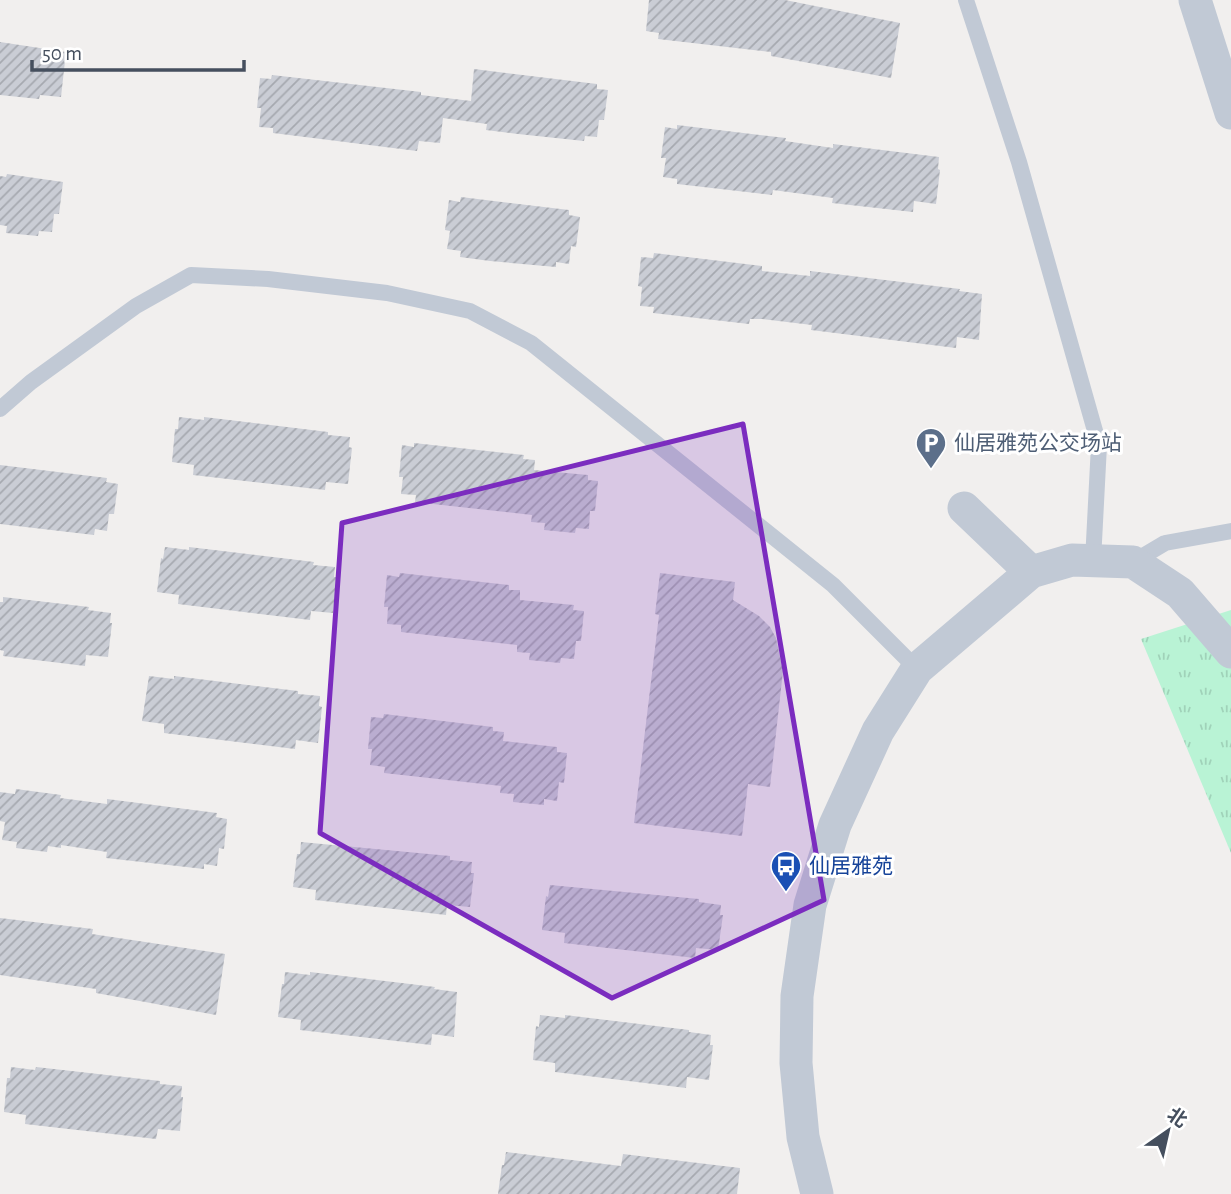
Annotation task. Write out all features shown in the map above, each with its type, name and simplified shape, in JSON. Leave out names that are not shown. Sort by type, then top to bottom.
[{"type":"street","points":[[1195,0],[1231,113]]},
{"type":"street","points":[[964,508],[1031,572]]},
{"type":"street","points":[[817,1194],[803,1137],[796,1063],[797,996],[810,905],[835,825],[877,731],[917,669],[1031,572],[1072,560],[1133,562],[1180,593],[1231,652]]},
{"type":"lane","points":[[966,0],[1019,162],[1099,445],[1093,561]]},
{"type":"lane","points":[[0,409],[31,382],[136,306],[191,275],[268,279],[387,293],[470,311],[531,343],[574,377],[833,585],[917,669]]},
{"type":"lane","points":[[1133,562],[1166,543],[1231,530]]},
{"type":"highlighted area","points":[[743,424],[824,900],[612,998],[320,833],[342,523]]},
{"type":"green space","points":[[1231,610],[1231,853],[1141,639]]},
{"type":"building","points":[[649,0],[785,0],[900,23],[891,78],[771,56],[771,52],[658,39],[659,33],[646,31]]},
{"type":"building","points":[[0,42],[66,52],[61,97],[40,95],[39,99],[0,95]]},
{"type":"building","points":[[474,69],[597,84],[597,89],[608,90],[604,120],[599,120],[597,137],[585,136],[584,141],[518,134],[486,130],[487,124],[443,118],[440,143],[419,141],[417,151],[273,133],[273,128],[259,127],[261,108],[257,108],[260,78],[271,79],[272,75],[421,92],[421,95],[471,101]]},
{"type":"building","points":[[677,125],[786,138],[785,141],[833,148],[833,144],[939,157],[936,204],[914,201],[913,212],[832,203],[833,198],[773,190],[772,195],[677,184],[677,179],[663,177],[666,158],[661,158],[665,127],[677,129]]},
{"type":"building","points":[[7,174],[63,182],[59,214],[54,214],[52,232],[39,231],[38,236],[6,233],[7,226],[0,225],[0,176],[6,177]]},
{"type":"building","points":[[461,197],[569,210],[569,215],[580,217],[576,247],[571,246],[569,264],[556,262],[556,267],[490,261],[460,257],[461,251],[447,249],[450,231],[445,230],[449,200],[460,202]]},
{"type":"building","points":[[654,253],[762,266],[762,271],[810,276],[810,271],[982,294],[979,340],[957,337],[956,348],[811,330],[812,325],[762,319],[750,319],[749,324],[653,313],[654,307],[640,306],[642,287],[638,286],[641,257],[653,258]]},
{"type":"building","points":[[179,417],[204,420],[204,417],[350,437],[349,447],[352,448],[348,484],[326,482],[325,490],[193,475],[194,465],[172,462],[175,429],[178,429]]},
{"type":"building","points":[[414,443],[524,455],[523,459],[535,460],[534,470],[588,475],[588,480],[598,481],[595,511],[590,511],[589,529],[576,528],[575,533],[544,530],[545,523],[531,522],[532,515],[415,502],[416,495],[401,494],[403,477],[399,477],[402,445],[414,447]]},
{"type":"building","points":[[0,465],[107,478],[106,482],[118,484],[114,514],[109,514],[107,531],[95,529],[94,535],[0,524]]},
{"type":"building","points":[[165,547],[189,550],[189,547],[314,562],[313,565],[335,567],[334,577],[337,577],[333,613],[311,611],[310,620],[178,604],[179,595],[157,592]]},
{"type":"building","points":[[400,573],[509,585],[509,590],[520,590],[520,600],[574,605],[573,610],[584,611],[581,641],[576,641],[574,659],[561,658],[560,663],[529,660],[530,653],[517,652],[517,645],[401,632],[401,625],[387,624],[388,607],[384,607],[387,575],[399,577]]},
{"type":"building","points":[[660,573],[735,582],[733,600],[759,616],[776,638],[783,671],[770,787],[748,784],[742,836],[634,823],[659,615],[655,614]]},
{"type":"building","points":[[3,597],[89,607],[88,610],[111,613],[108,657],[86,655],[85,666],[3,656],[4,651],[0,650],[0,602],[3,602]]},
{"type":"building","points":[[149,676],[174,679],[174,676],[320,696],[319,706],[322,707],[318,743],[296,740],[295,749],[164,733],[164,724],[142,721]]},
{"type":"building","points":[[384,714],[493,727],[493,731],[504,732],[503,741],[557,747],[557,752],[567,753],[564,783],[559,782],[557,801],[544,799],[544,805],[513,802],[514,794],[500,793],[501,786],[384,773],[385,767],[370,765],[372,749],[368,749],[371,717],[383,718]]},
{"type":"building","points":[[16,789],[107,804],[107,799],[217,813],[216,817],[227,819],[224,849],[219,848],[217,866],[204,864],[204,869],[106,858],[107,852],[61,845],[61,848],[48,846],[47,852],[16,848],[17,842],[2,840],[5,822],[0,821],[0,792],[15,794]]},
{"type":"building","points":[[301,842],[450,856],[450,860],[472,862],[471,873],[474,873],[470,907],[447,905],[446,915],[315,900],[316,890],[293,887]]},
{"type":"building","points":[[550,885],[699,899],[699,902],[721,905],[720,915],[723,915],[718,950],[696,948],[695,958],[564,943],[565,933],[542,930]]},
{"type":"building","points":[[0,918],[93,929],[92,934],[225,954],[216,1015],[96,993],[96,989],[0,975]]},
{"type":"building","points":[[285,972],[310,975],[310,972],[457,992],[454,1037],[432,1034],[431,1045],[300,1030],[301,1020],[278,1017]]},
{"type":"building","points":[[540,1015],[565,1018],[565,1015],[711,1035],[710,1045],[713,1045],[709,1080],[687,1077],[686,1088],[555,1072],[555,1063],[533,1060],[536,1026],[539,1027]]},
{"type":"building","points":[[11,1067],[35,1070],[36,1067],[160,1081],[160,1084],[182,1086],[180,1131],[158,1129],[156,1139],[25,1124],[26,1115],[4,1112],[7,1078],[10,1078]]},
{"type":"building","points":[[506,1152],[621,1166],[623,1154],[740,1168],[737,1194],[498,1194]]},
{"type":"place","name":"仙居雅苑公交场站","points":[[931,470]]},
{"type":"place","name":"仙居雅苑","points":[[786,893]]}]
